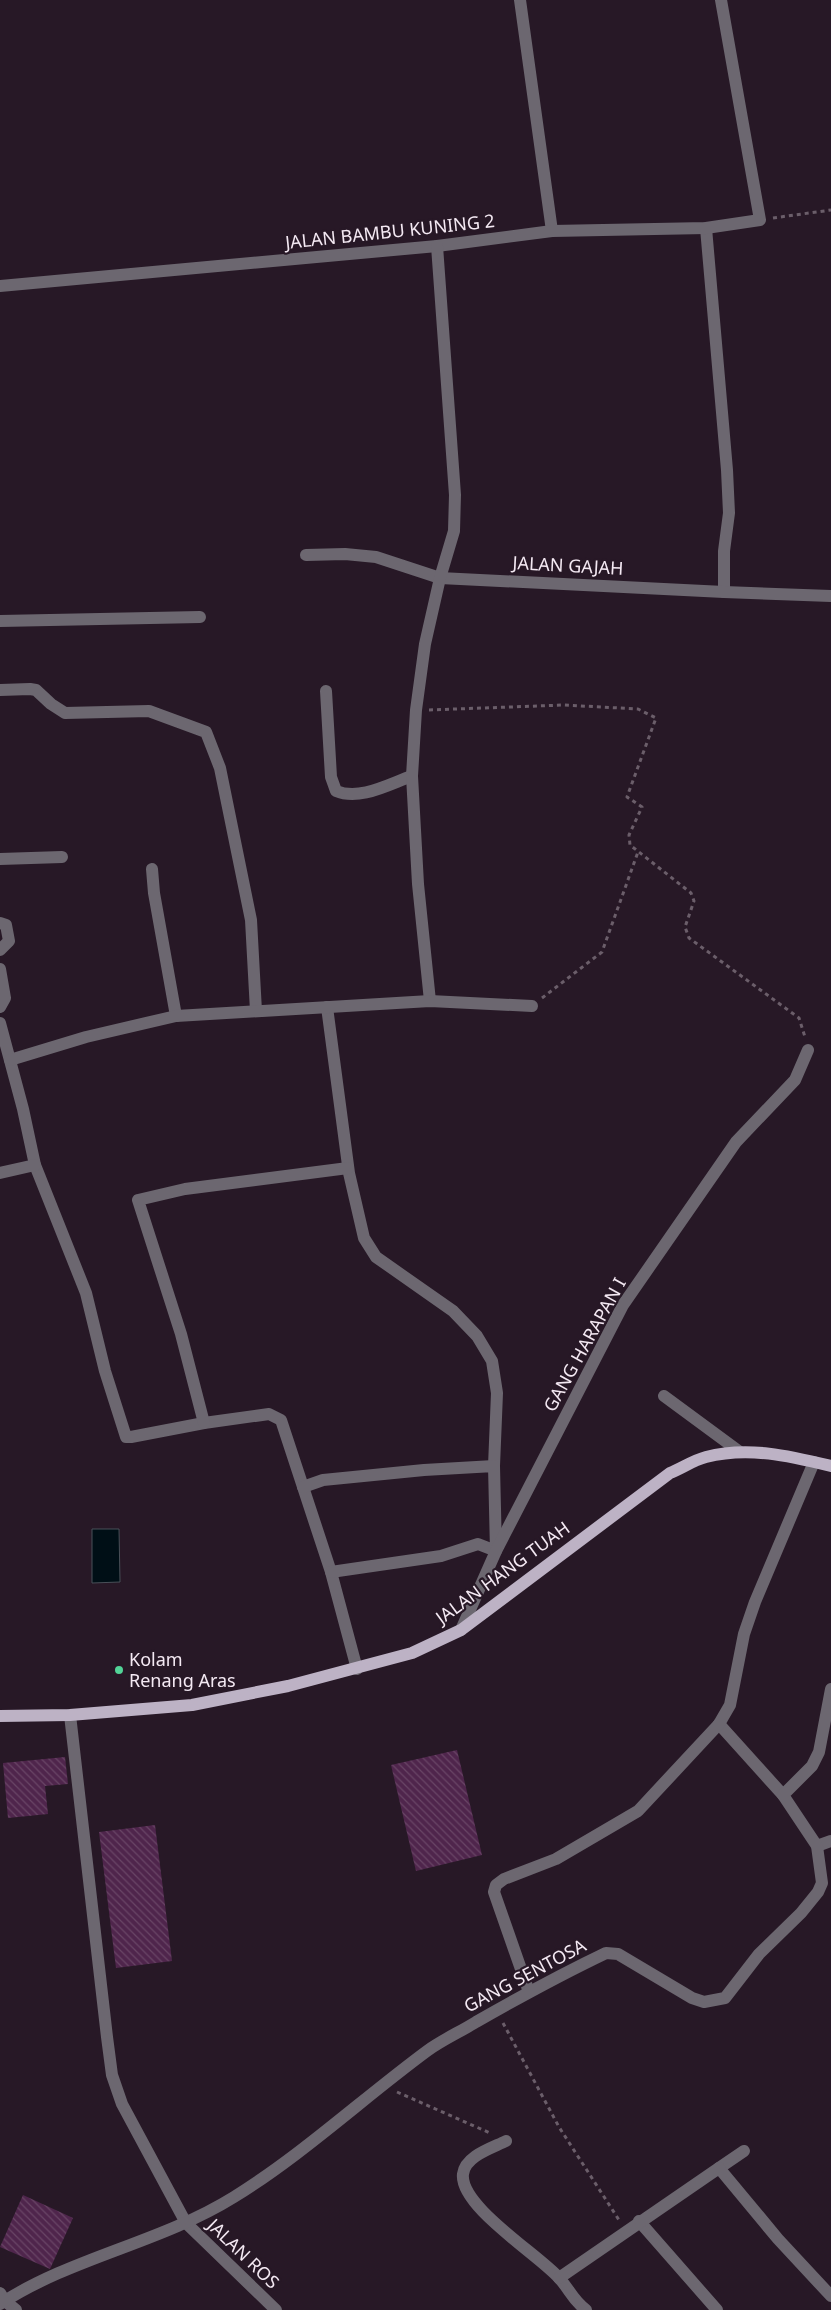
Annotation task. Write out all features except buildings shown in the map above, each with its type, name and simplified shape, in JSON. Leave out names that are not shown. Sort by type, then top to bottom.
[{"type":"main road","name":"JALAN HANG TUAH","points":[[0,1716],[70,1715],[192,1705],[357,1669],[412,1653],[462,1630],[516,1587],[670,1472],[705,1457],[740,1452],[783,1454],[831,1466]]},
{"type":"street","points":[[520,0],[552,231]]},
{"type":"street","points":[[721,0],[760,220]]},
{"type":"street","name":"JALAN BAMBU KUNING 2","points":[[0,286],[437,246],[552,231],[706,228],[760,220]]},
{"type":"street","points":[[706,228],[727,470],[728,513],[724,551],[724,592]]},
{"type":"street","points":[[430,1001],[418,884],[412,776],[416,710],[425,644],[440,578],[454,531],[455,495],[437,246]]},
{"type":"street","name":"JALAN GAJAH","points":[[306,555],[345,554],[376,557],[440,578],[831,596]]},
{"type":"street","points":[[0,621],[200,617]]},
{"type":"street","points":[[0,690],[30,688],[36,690],[51,704],[65,712],[149,711],[206,732],[220,768],[251,920],[256,1010]]},
{"type":"street","points":[[326,691],[331,777],[336,791],[346,795],[364,793],[412,776]]},
{"type":"street","points":[[0,859],[62,856]]},
{"type":"street","points":[[152,869],[154,893],[176,1016]]},
{"type":"street","points":[[0,923],[6,925],[9,941],[0,950]]},
{"type":"street","points":[[0,969],[5,998],[0,1007]]},
{"type":"street","points":[[10,1060],[86,1037],[176,1016],[430,1001],[532,1006]]},
{"type":"street","points":[[327,1007],[348,1168],[364,1238],[376,1257],[453,1311],[477,1336],[492,1361],[497,1393],[494,1466],[496,1552],[478,1544],[442,1556],[330,1572]]},
{"type":"street","points":[[0,1023],[35,1165],[86,1293],[105,1371],[126,1437],[131,1438],[204,1423],[269,1414],[280,1420],[304,1488],[330,1572],[357,1669]]},
{"type":"street","name":"GANG HARAPAN I","points":[[462,1630],[496,1552],[623,1305],[736,1142],[795,1080],[808,1050]]},
{"type":"street","points":[[0,1173],[35,1165]]},
{"type":"street","points":[[204,1423],[180,1334],[138,1200],[185,1189],[348,1168]]},
{"type":"street","points":[[664,1396],[740,1452]]},
{"type":"street","points":[[529,1992],[494,1892],[496,1885],[504,1879],[556,1859],[638,1811],[719,1724],[730,1705],[744,1634],[755,1602],[814,1462]]},
{"type":"street","points":[[304,1488],[323,1480],[424,1470],[494,1466]]},
{"type":"street","points":[[783,1795],[812,1766],[820,1752],[831,1689]]},
{"type":"street","name":"JALAN ROS","points":[[70,1715],[112,2075],[122,2104],[186,2223],[276,2310]]},
{"type":"street","points":[[719,1724],[783,1795],[816,1846],[831,1840]]},
{"type":"street","name":"GANG SENTOSA","points":[[2,2299],[64,2270],[131,2246],[186,2223],[233,2198],[312,2142],[428,2050],[529,1992],[606,1953],[613,1952],[692,1998],[704,2002],[725,1998],[759,1954],[818,1892],[822,1882],[816,1846]]},
{"type":"street","points":[[506,2141],[468,2161],[463,2172],[463,2184],[486,2216],[559,2278],[574,2301],[586,2310]]},
{"type":"street","points":[[559,2278],[744,2151]]},
{"type":"street","points":[[719,2168],[778,2239],[831,2296]]},
{"type":"street","points":[[639,2222],[717,2310]]},
{"type":"street","points":[[2,2299],[16,2310]]},
{"type":"path","points":[[760,220],[831,210]]},
{"type":"path","points":[[416,710],[564,705],[638,709],[656,718],[627,797],[642,807],[629,835],[630,845],[691,893],[694,901],[685,927],[689,938],[799,1018],[808,1050]]},
{"type":"path","points":[[532,1006],[602,952],[638,852]]},
{"type":"path","points":[[496,2010],[558,2127],[626,2231]]},
{"type":"path","points":[[384,2086],[506,2141]]},
{"type":"shaded area","points":[[92,1529],[119,1529],[120,1582],[92,1583]]},
{"type":"place","name":"Kolam Renang Aras","points":[[119,1670]]}]
